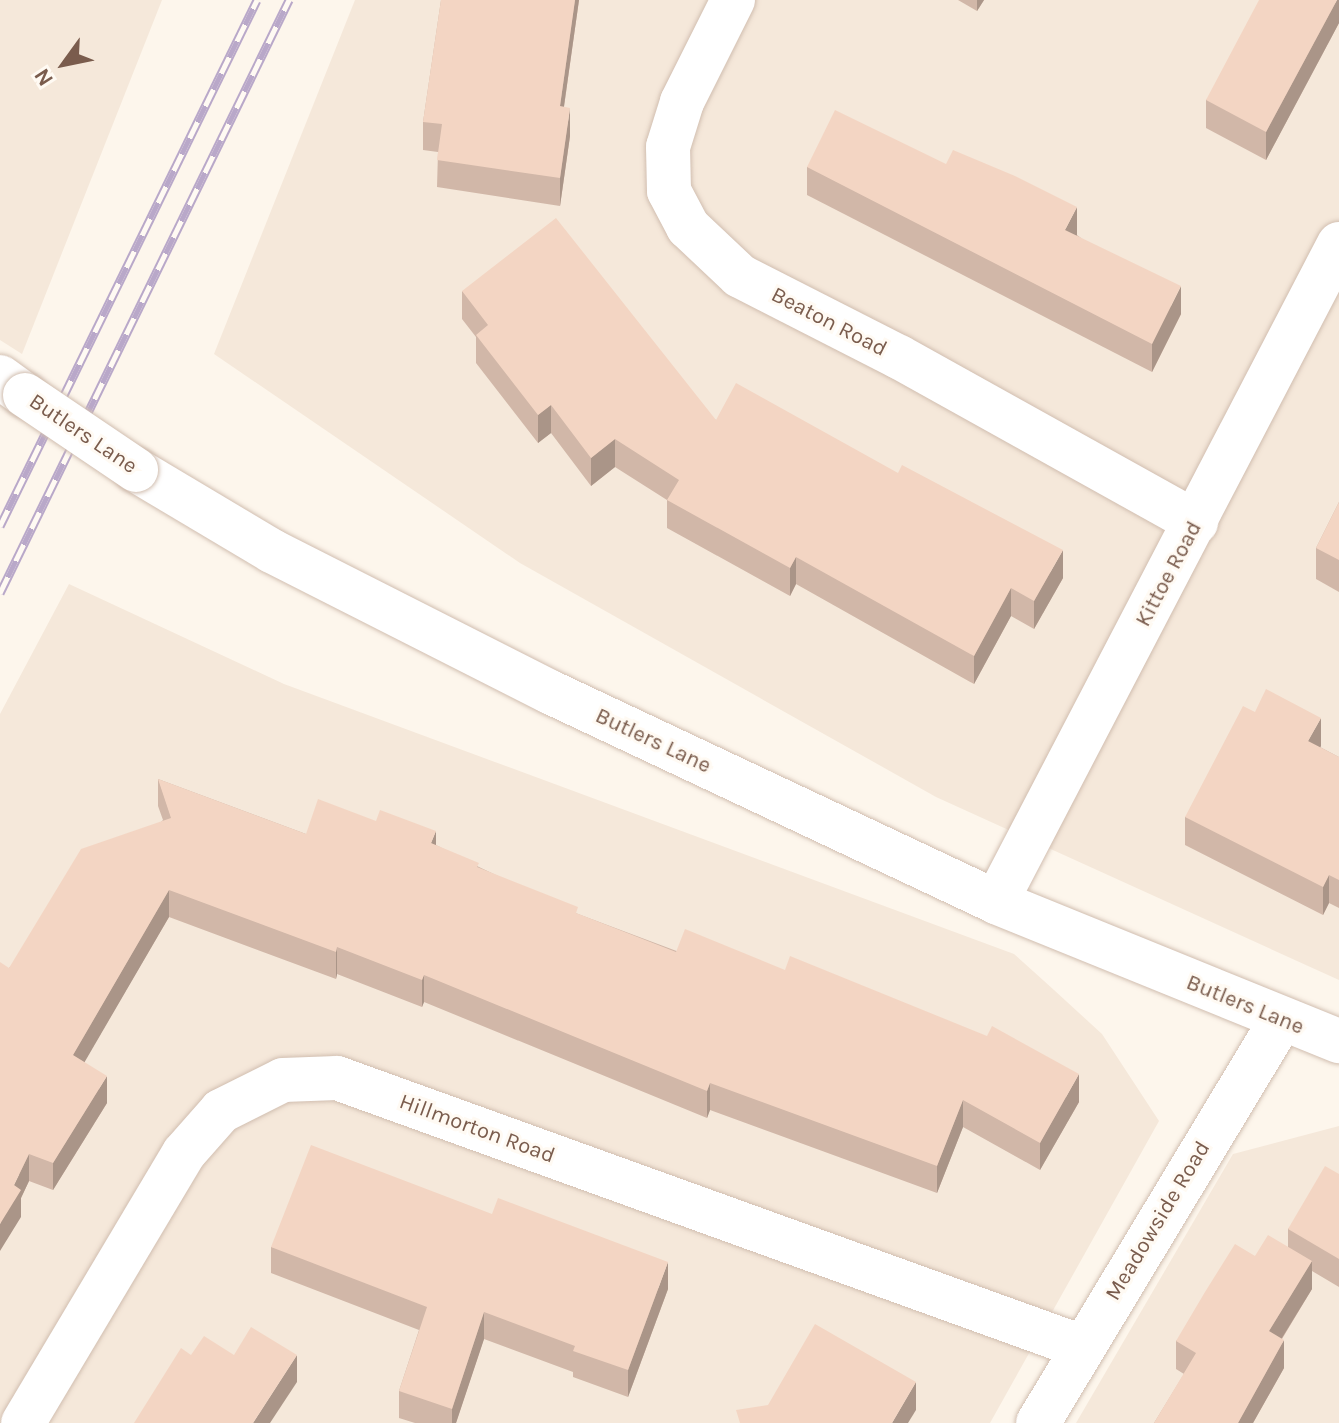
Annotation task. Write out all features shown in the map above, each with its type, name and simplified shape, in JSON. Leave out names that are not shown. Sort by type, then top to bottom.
[{"type":"street","name":"Beaton Road","points":[[733,0],[682,102],[668,147],[669,191],[696,237],[740,276],[899,357],[1196,522]]},
{"type":"street","name":"Kittoe Road","points":[[996,902],[1339,244]]},
{"type":"street","name":"Butlers Lane","points":[[12,386],[136,470],[272,551],[536,685],[996,902],[1339,1041]]},
{"type":"street","name":"Meadowside Road","points":[[1038,1423],[1281,1020]]},
{"type":"street","name":"Hillmorton Road","points":[[23,1423],[184,1153],[221,1111],[283,1080],[337,1078],[1082,1347]]},
{"type":"shaded area","points":[[0,0],[162,0],[22,354],[0,340]]},
{"type":"shaded area","points":[[355,0],[1339,0],[1339,980],[936,797],[520,563],[214,354]]},
{"type":"shaded area","points":[[69,584],[284,684],[1014,954],[1054,990],[1102,1034],[1159,1121],[990,1423],[0,1423],[0,714]]},
{"type":"shaded area","points":[[1339,1126],[1339,1423],[1076,1423],[1233,1154]]},
{"type":"building","points":[[441,0],[575,0],[560,106],[570,108],[560,178],[437,160],[442,124],[423,122]]},
{"type":"building","points":[[1259,0],[1337,0],[1266,132],[1206,100]]},
{"type":"building","points":[[835,110],[946,164],[953,150],[1077,207],[1065,230],[1181,286],[1152,344],[807,167]]},
{"type":"building","points":[[556,218],[716,420],[736,383],[898,473],[902,465],[1063,550],[1034,601],[1011,588],[974,656],[796,557],[790,568],[667,500],[679,480],[615,439],[591,458],[551,405],[538,415],[476,335],[488,325],[462,291]]},
{"type":"building","points":[[1339,502],[1339,560],[1316,548]]},
{"type":"building","points":[[1266,689],[1321,718],[1308,741],[1339,757],[1339,880],[1329,875],[1323,887],[1185,817],[1243,706],[1255,712]]},
{"type":"building","points":[[158,779],[306,834],[318,799],[376,821],[380,810],[436,831],[431,843],[479,863],[477,867],[578,907],[576,913],[676,952],[685,929],[785,970],[790,956],[987,1036],[992,1026],[1079,1074],[1040,1143],[963,1100],[937,1166],[710,1083],[707,1091],[424,975],[422,980],[337,947],[336,952],[169,890],[73,1055],[107,1076],[53,1163],[29,1154],[14,1185],[21,1190],[0,1224],[0,962],[9,968],[81,849],[171,818]]},
{"type":"building","points":[[311,1145],[492,1214],[498,1198],[668,1262],[628,1370],[573,1351],[575,1346],[484,1312],[452,1409],[399,1391],[427,1307],[271,1247]]},
{"type":"building","points":[[1325,1166],[1339,1174],[1339,1259],[1288,1229]]},
{"type":"building","points":[[1268,1235],[1312,1261],[1269,1331],[1284,1340],[1238,1423],[1154,1423],[1196,1353],[1176,1341],[1205,1292],[1235,1244],[1255,1256]]},
{"type":"building","points":[[815,1324],[916,1382],[892,1423],[740,1423],[736,1410],[768,1405]]},
{"type":"building","points":[[251,1327],[297,1355],[253,1423],[134,1423],[181,1348],[191,1355],[204,1336],[234,1355]]},
{"type":"railway","points":[[0,526],[257,0]]},
{"type":"railway","points":[[0,593],[289,0]]}]
